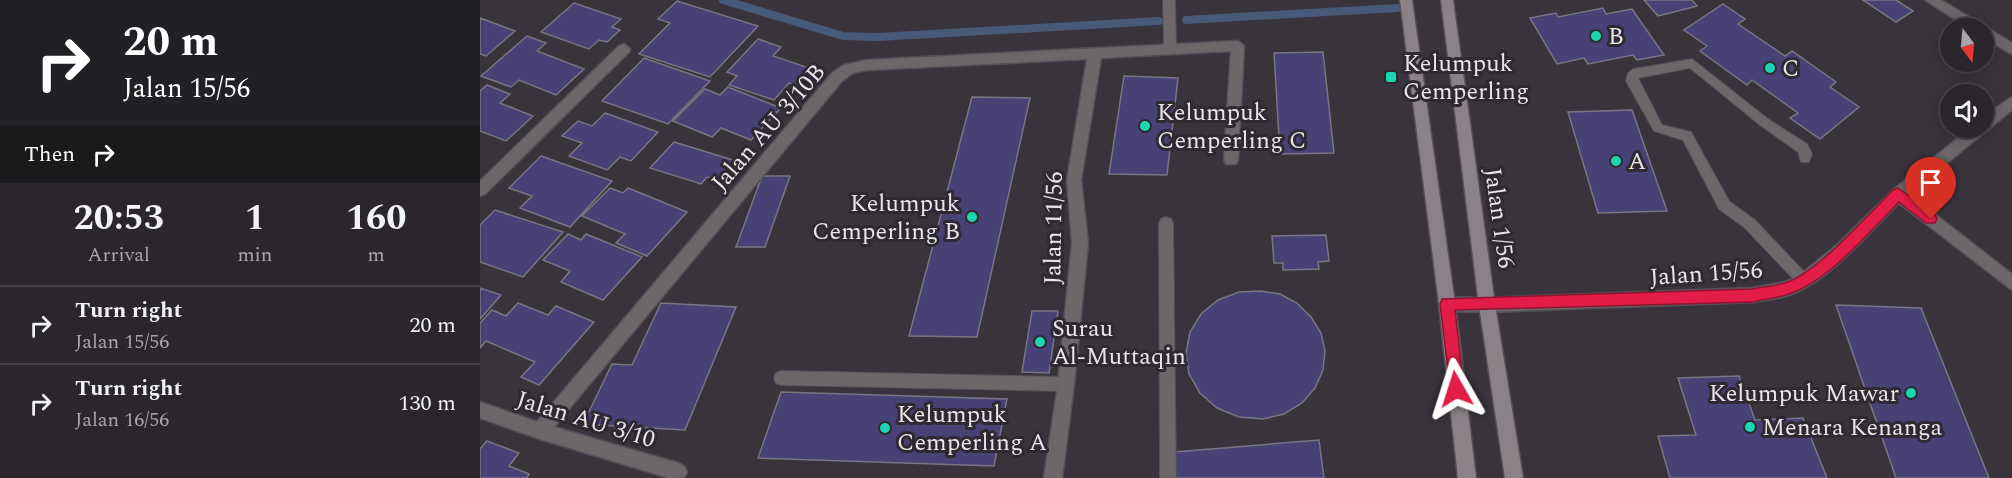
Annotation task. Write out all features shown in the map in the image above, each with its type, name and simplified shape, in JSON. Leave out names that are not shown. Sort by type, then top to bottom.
[{"type":"main road","points":[[1406,0],[1447,304],[1467,478]]},
{"type":"main road","name":"Jalan 1/56","points":[[1447,0],[1487,304],[1514,478]]},
{"type":"street","points":[[1931,0],[1961,18]]},
{"type":"street","points":[[1994,38],[2012,49]]},
{"type":"street","name":"Jalan AU 3/10B","points":[[540,431],[843,73],[867,65],[1238,46],[1231,160]]},
{"type":"street","points":[[480,190],[624,49]]},
{"type":"street","name":"Jalan 11/56","points":[[1053,478],[1066,384],[1080,243],[1074,180],[1095,52]]},
{"type":"street","name":"Jalan 15/56","points":[[1994,116],[2012,102]]},
{"type":"street","name":"Jalan 15/56","points":[[1447,304],[1753,295],[1787,289],[1804,280],[1843,249],[1898,194],[1967,138]]},
{"type":"street","points":[[1898,194],[2012,283]]},
{"type":"street","name":"Jalan AU 3/10","points":[[480,410],[540,431],[678,472]]},
{"type":"lane","points":[[1169,0],[1170,48]]},
{"type":"lane","points":[[1804,280],[1749,224],[1724,205],[1687,136],[1664,131],[1655,123],[1632,81],[1632,76],[1637,72],[1692,63],[1764,122],[1803,148],[1806,154],[1805,159]]},
{"type":"lane","points":[[1166,223],[1168,478]]},
{"type":"lane","points":[[781,378],[1066,384]]},
{"type":"building","points":[[1644,0],[1692,0],[1697,6],[1658,16]]},
{"type":"building","points":[[1863,0],[1896,0],[1913,11],[1896,22]]},
{"type":"building","points":[[677,1],[758,26],[710,77],[639,54],[670,23],[658,19]]},
{"type":"building","points":[[574,3],[621,19],[612,27],[620,30],[607,42],[599,40],[589,49],[541,32]]},
{"type":"building","name":"C","points":[[1723,4],[1745,19],[1738,24],[1785,56],[1792,51],[1836,82],[1830,87],[1859,107],[1820,139],[1790,118],[1798,113],[1752,80],[1747,85],[1700,51],[1707,46],[1684,30]]},
{"type":"building","name":"B","points":[[1603,8],[1606,14],[1632,9],[1664,55],[1637,60],[1633,55],[1588,64],[1584,58],[1557,64],[1530,18],[1556,13],[1558,17]]},
{"type":"building","points":[[480,18],[515,31],[486,56],[480,54]]},
{"type":"building","points":[[527,36],[546,43],[537,51],[584,69],[556,95],[519,80],[511,87],[481,76]]},
{"type":"building","points":[[758,39],[781,47],[773,56],[815,70],[800,87],[789,83],[774,100],[729,85],[737,76],[727,72]]},
{"type":"building","points":[[1323,52],[1334,153],[1280,154],[1274,53]]},
{"type":"building","points":[[644,58],[710,81],[668,124],[602,101]]},
{"type":"building","name":"Kelumpuk Cemperling C","points":[[1124,76],[1178,78],[1167,175],[1109,174]]},
{"type":"building","points":[[487,85],[510,94],[500,103],[533,116],[506,141],[480,131],[480,91]]},
{"type":"building","points":[[728,87],[781,108],[751,140],[721,128],[712,137],[673,121],[705,89],[720,95]]},
{"type":"building","name":"Kelumpuk Cemperling B","points":[[972,97],[1030,98],[977,337],[909,336]]},
{"type":"building","name":"A","points":[[1632,110],[1667,211],[1598,213],[1568,112]]},
{"type":"building","points":[[605,113],[658,132],[631,161],[620,157],[607,170],[569,156],[582,143],[562,136],[578,121],[592,126]]},
{"type":"building","points":[[674,142],[736,161],[720,180],[707,177],[701,184],[650,168]]},
{"type":"building","points":[[541,156],[612,181],[570,227],[520,208],[532,196],[509,188]]},
{"type":"building","points":[[762,176],[790,176],[765,247],[736,247]]},
{"type":"building","points":[[610,188],[623,193],[628,188],[687,212],[647,256],[616,243],[625,234],[582,216]]},
{"type":"building","points":[[495,210],[563,232],[523,277],[480,262],[480,225]]},
{"type":"building","points":[[568,234],[581,240],[586,234],[642,257],[603,300],[561,282],[570,271],[543,260]]},
{"type":"building","points":[[1326,235],[1329,261],[1318,262],[1319,269],[1283,270],[1283,263],[1274,263],[1272,236]]},
{"type":"building","points":[[480,288],[501,295],[480,319]]},
{"type":"building","points":[[1261,291],[1280,294],[1297,303],[1311,317],[1321,333],[1325,351],[1323,370],[1315,388],[1302,403],[1284,414],[1263,419],[1239,417],[1217,408],[1200,393],[1189,374],[1186,353],[1190,332],[1201,314],[1218,300],[1239,292]]},
{"type":"building","points":[[518,303],[548,315],[556,306],[594,322],[539,385],[521,377],[535,362],[486,341],[480,348],[480,323],[492,310],[506,316]]},
{"type":"building","points":[[661,303],[736,307],[685,430],[583,424],[612,364],[632,365]]},
{"type":"building","name":"Kelumpuk Mawar","points":[[1836,305],[1921,308],[1989,478],[1896,478]]},
{"type":"building","name":"Surau Al-Muttaqin","points":[[1032,311],[1058,311],[1049,373],[1022,372]]},
{"type":"building","name":"Menara Kenanga","points":[[1739,376],[1755,420],[1803,418],[1827,478],[1670,478],[1658,436],[1696,435],[1678,378]]},
{"type":"building","name":"Kelumpuk Cemperling A","points":[[781,392],[1007,399],[994,466],[758,458]]},
{"type":"building","points":[[1319,440],[1324,478],[1176,478],[1175,452]]},
{"type":"building","points":[[487,441],[519,453],[509,466],[529,474],[527,478],[480,478],[480,449]]},
{"type":"waterway","points":[[723,0],[843,36],[878,37],[1159,21]]},
{"type":"waterway","points":[[1186,20],[1397,8]]},
{"type":"place","name":"B","points":[[1596,36]]},
{"type":"place","name":"C","points":[[1770,68]]},
{"type":"place","name":"Kelumpuk Cemperling","points":[[1391,77]]},
{"type":"place","name":"Kelumpuk Cemperling C","points":[[1145,126]]},
{"type":"place","name":"A","points":[[1616,161]]},
{"type":"place","name":"Kelumpuk Cemperling B","points":[[972,217]]},
{"type":"place","name":"Surau Al-Muttaqin","points":[[1040,342]]},
{"type":"place","name":"Kelumpuk Mawar","points":[[1911,393]]},
{"type":"place","name":"Menara Kenanga","points":[[1750,427]]},
{"type":"place","name":"Kelumpuk Cemperling A","points":[[885,428]]},
{"type":"route","points":[[1456,389],[1447,304],[1753,295],[1787,289],[1804,280],[1843,249],[1898,194],[1931,219]]}]
